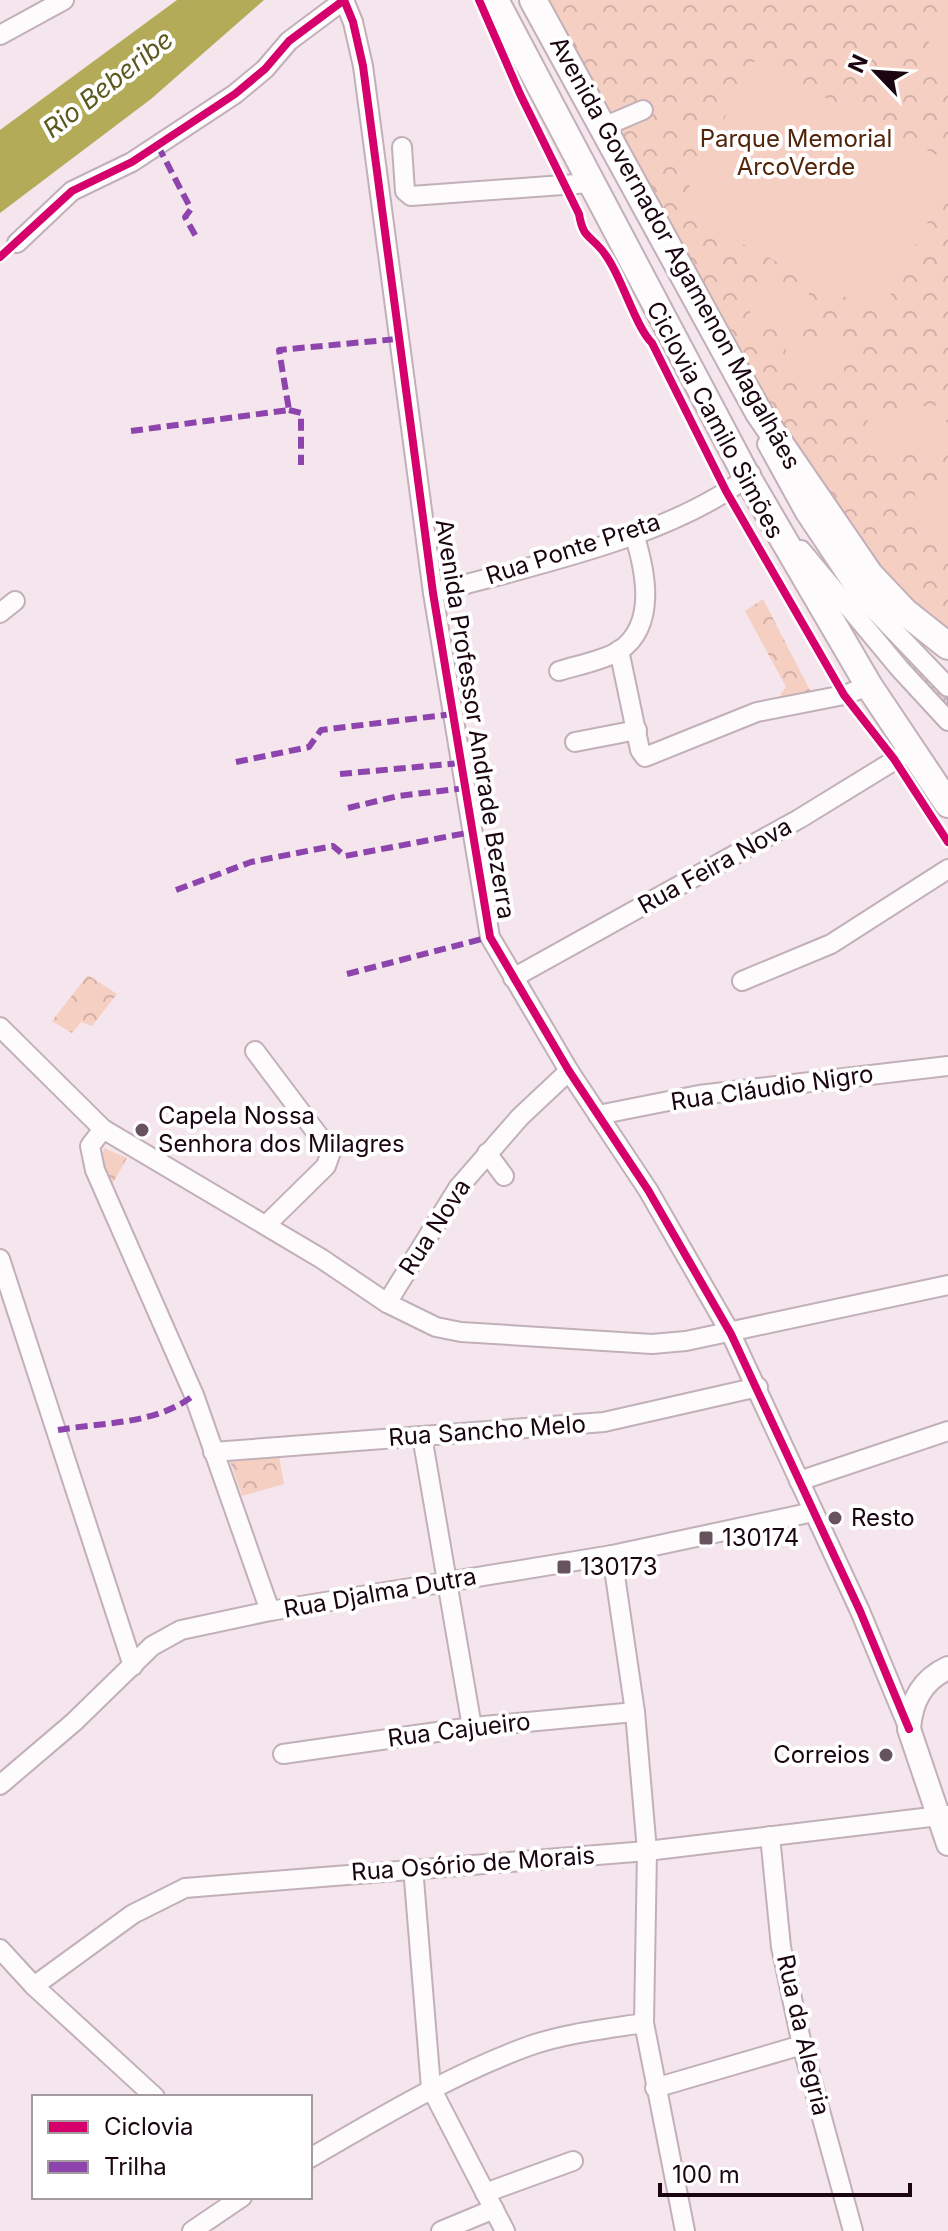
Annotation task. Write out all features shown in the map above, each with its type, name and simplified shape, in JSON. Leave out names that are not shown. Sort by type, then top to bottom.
[{"type":"highway","name":"Avenida Governador Agamenon Magalhães","points":[[495,0],[749,476],[869,686],[948,804]]},
{"type":"highway","name":"Avenida Governador Agamenon Magalhães","points":[[533,0],[759,413],[849,550],[888,595],[948,646]]},
{"type":"main road","points":[[909,1729],[910,1712],[921,1688],[933,1676],[948,1668]]},
{"type":"main road","name":"Avenida Professor Andrade Bezerra","points":[[909,1729],[944,1816],[948,1844]]},
{"type":"street","points":[[0,35],[64,0]]},
{"type":"street","points":[[17,243],[78,186],[132,162],[235,94],[265,69],[289,41],[344,0]]},
{"type":"street","name":"Avenida Professor Andrade Bezerra","points":[[344,0],[353,22],[363,66],[433,593],[490,937],[569,1071],[648,1190],[731,1334],[860,1611],[909,1729]]},
{"type":"street","points":[[509,0],[749,476],[823,578],[948,721]]},
{"type":"street","points":[[525,0],[805,513],[859,594],[948,687]]},
{"type":"street","points":[[603,127],[643,110]]},
{"type":"street","points":[[402,147],[405,191],[411,196],[590,183]]},
{"type":"street","name":"Rua Ponte Preta","points":[[433,593],[634,534],[705,502],[749,476]]},
{"type":"street","points":[[559,671],[619,650],[631,638],[640,619],[647,582],[634,534]]},
{"type":"street","points":[[619,650],[643,756],[648,758],[757,712],[869,686]]},
{"type":"street","points":[[575,742],[637,730]]},
{"type":"street","name":"Rua Feira Nova","points":[[513,978],[799,819],[913,749]]},
{"type":"street","points":[[742,981],[831,944],[948,869]]},
{"type":"street","points":[[0,1027],[103,1129],[266,1225],[387,1303],[436,1327],[461,1332],[652,1344],[731,1334],[948,1285]]},
{"type":"street","points":[[255,1051],[331,1152],[326,1166],[266,1225]]},
{"type":"street","name":"Rua Cláudio Nigro","points":[[598,1115],[699,1095],[948,1066]]},
{"type":"street","name":"Rua Nova","points":[[387,1303],[458,1188],[487,1153],[569,1071]]},
{"type":"street","points":[[103,1129],[90,1146],[95,1170],[194,1395],[270,1611]]},
{"type":"street","name":"Rua Nova","points":[[487,1153],[504,1176]]},
{"type":"street","points":[[0,1259],[6,1297],[133,1666]]},
{"type":"street","name":"Rua Sancho Melo","points":[[213,1452],[604,1422],[758,1387]]},
{"type":"street","points":[[799,1481],[948,1431]]},
{"type":"street","points":[[422,1436],[444,1581],[472,1727]]},
{"type":"street","name":"Rua Djalma Dutra","points":[[1,1778],[133,1666],[152,1646],[181,1630],[270,1611],[612,1555],[813,1512]]},
{"type":"street","points":[[612,1555],[635,1712],[647,1851],[644,2023],[685,2231]]},
{"type":"street","name":"Rua Cajueiro","points":[[283,1754],[472,1727],[635,1712]]},
{"type":"street","name":"Rua Osório de Morais","points":[[34,1986],[133,1914],[185,1888],[413,1867],[647,1851],[944,1816]]},
{"type":"street","name":"Rua da Alegria","points":[[770,1836],[781,1947],[802,2045],[853,2231]]},
{"type":"street","points":[[413,1867],[431,2088],[505,2231]]},
{"type":"street","points":[[0,1949],[34,1986],[153,2095]]},
{"type":"street","points":[[312,2157],[431,2088],[529,2046],[575,2034],[644,2023]]},
{"type":"street","points":[[655,2088],[802,2045]]},
{"type":"street","points":[[441,2231],[489,2201],[573,2161]]},
{"type":"street","points":[[192,2231],[218,2203]]},
{"type":"green space","name":"Parque Memorial ArcoVerde","points":[[540,0],[948,0],[948,646],[880,592],[766,414]]},
{"type":"green space","points":[[948,17],[948,73],[923,33]]},
{"type":"green space","points":[[754,61],[948,161],[948,183],[880,315],[677,210]]},
{"type":"green space","points":[[750,290],[809,291],[808,330],[750,329]]},
{"type":"green space","points":[[786,341],[844,342],[844,381],[785,381]]},
{"type":"green space","points":[[945,405],[948,451],[870,456],[867,410]]},
{"type":"green space","points":[[948,489],[948,535],[918,537],[915,491]]},
{"type":"green space","points":[[763,599],[814,698],[791,700],[780,695],[786,687],[745,611]]},
{"type":"green space","points":[[88,975],[117,994],[92,1026],[81,1022],[72,1033],[52,1021]]},
{"type":"green space","points":[[104,1148],[127,1158],[111,1186],[98,1170]]},
{"type":"green space","points":[[279,1456],[284,1484],[242,1496],[229,1458]]},
{"type":"water","name":"Rio Beberibe","points":[[177,0],[264,0],[151,99],[0,213],[0,130]]},
{"type":"building","points":[[914,658],[948,695],[948,717],[903,668]]},
{"type":"marked path","points":[[158,146],[191,209],[185,217],[198,240]]},
{"type":"marked path","points":[[131,431],[289,410],[279,350],[397,339]]},
{"type":"marked path","points":[[289,410],[301,413],[301,465]]},
{"type":"marked path","points":[[236,762],[309,747],[321,730],[453,714]]},
{"type":"marked path","points":[[340,774],[460,763]]},
{"type":"marked path","points":[[348,808],[398,796],[466,788]]},
{"type":"marked path","points":[[176,890],[251,862],[333,846],[345,856],[472,832]]},
{"type":"marked path","points":[[347,974],[490,937]]},
{"type":"marked path","points":[[58,1430],[146,1417],[179,1405],[194,1395]]},
{"type":"cycle path","points":[[344,0],[353,22],[363,66],[433,593],[490,937],[569,1071],[648,1190],[731,1334],[860,1611],[909,1729]]},
{"type":"cycle path","points":[[0,257],[72,191],[132,162],[235,94],[265,69],[289,41],[344,0]]},
{"type":"cycle path","name":"Ciclovia Camilo Simões","points":[[479,0],[520,94],[579,214],[584,231],[601,249],[615,271],[639,324],[652,343],[726,491],[844,695],[894,759],[948,842]]},
{"type":"place","name":"Capela Nossa Senhora dos Milagres","points":[[142,1130]]},
{"type":"place","name":"Resto","points":[[835,1518]]},
{"type":"place","name":"130174","points":[[706,1538]]},
{"type":"place","name":"130173","points":[[564,1567]]},
{"type":"place","name":"Correios","points":[[886,1755]]}]
